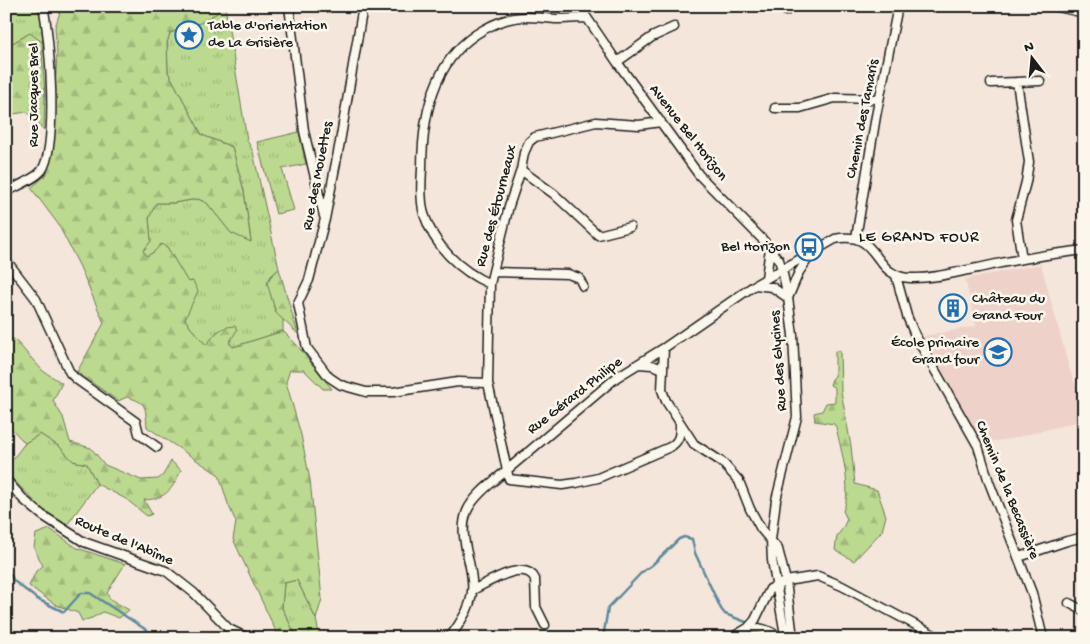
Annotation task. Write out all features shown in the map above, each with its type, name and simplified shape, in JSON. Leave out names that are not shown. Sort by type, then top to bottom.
[{"type":"street","name":"Rue Jacques Brel","points":[[6,192],[40,173],[48,156],[51,89],[47,23],[43,6]]},
{"type":"street","points":[[289,6],[304,131],[325,219]]},
{"type":"street","name":"Rue des Mouettes","points":[[363,6],[325,219],[309,280],[298,303],[307,348],[329,377],[341,385],[366,392],[393,392],[458,382],[488,383]]},
{"type":"street","name":"Avenue Bel Horizon","points":[[579,6],[699,175],[770,248],[779,260],[782,269]]},
{"type":"street","name":"Chemin des Tamaris","points":[[856,238],[866,168],[898,6]]},
{"type":"street","points":[[1054,6],[1084,14]]},
{"type":"street","points":[[490,284],[476,277],[448,256],[424,214],[422,200],[422,154],[424,123],[431,94],[447,63],[457,50],[483,30],[506,20],[527,16],[557,19],[586,18]]},
{"type":"street","points":[[618,62],[652,37],[674,27]]},
{"type":"street","points":[[991,83],[1040,81]]},
{"type":"street","points":[[1017,82],[1029,162],[1016,220],[1022,259]]},
{"type":"street","points":[[775,108],[800,108],[835,98],[879,99]]},
{"type":"street","name":"Rue des Étourneaux","points":[[507,470],[488,383],[490,284],[509,206],[522,170],[524,153],[529,142],[535,137],[596,122],[639,124],[661,122]]},
{"type":"street","points":[[522,170],[549,190],[598,235],[630,227]]},
{"type":"street","name":"Rue Gérard Philipe","points":[[473,590],[464,521],[470,504],[507,470],[617,377],[664,348],[766,278],[835,239],[848,236],[856,238]]},
{"type":"street","points":[[856,238],[864,241],[887,270],[896,276],[909,278],[927,278],[1022,259],[1083,252]]},
{"type":"street","points":[[766,278],[770,248]]},
{"type":"street","points":[[755,285],[772,287],[788,298],[799,272],[812,252]]},
{"type":"street","points":[[6,260],[36,299],[70,372],[76,380],[136,422],[139,434],[157,447]]},
{"type":"street","name":"Rue des Glycines","points":[[782,269],[793,335],[797,417],[776,500],[771,540],[776,586],[784,629],[782,638]]},
{"type":"street","points":[[492,272],[568,274],[579,278],[583,286]]},
{"type":"street","name":"Chemin de la Becassière","points":[[896,276],[907,316],[915,335],[978,446],[989,482],[1032,593],[1044,638]]},
{"type":"street","points":[[664,348],[662,390],[666,401],[694,444],[722,462],[739,481],[761,530],[778,549],[786,581],[793,638]]},
{"type":"street","points":[[638,364],[652,365],[663,369]]},
{"type":"street","points":[[507,470],[509,479],[562,485],[598,478],[653,455],[676,443],[679,438],[680,423]]},
{"type":"street","name":"Route de l'Abîme","points":[[6,480],[24,500],[42,515],[84,542],[166,571],[194,593],[229,634]]},
{"type":"street","points":[[1019,557],[1084,537]]},
{"type":"street","points":[[450,637],[465,615],[473,590],[511,572],[520,570],[533,575],[535,579],[536,607],[545,625]]},
{"type":"street","points":[[731,638],[748,628],[755,620],[770,590],[786,581],[818,576],[831,580],[940,638]]},
{"type":"street","points":[[1069,603],[1084,611]]},
{"type":"street","points":[[748,628],[760,627],[782,638]]},
{"type":"street","points":[[229,634],[248,638]]},
{"type":"shaded area","name":"École primaire Grand four","points":[[1041,264],[1069,367],[1084,409],[1084,420],[1010,439],[981,443],[923,336],[976,326],[965,279]]},
{"type":"green space","points":[[6,6],[40,6],[43,43],[30,33],[6,47]]},
{"type":"green space","points":[[62,6],[219,6],[217,13],[200,23],[170,33],[167,43],[168,72],[202,135],[232,147],[244,191],[251,242],[231,233],[207,203],[198,199],[173,203],[156,203],[149,218],[151,241],[143,251],[147,256],[154,252],[161,244],[167,247],[188,282],[193,281],[198,291],[185,319],[206,345],[218,332],[229,327],[235,326],[237,330],[229,343],[233,347],[283,331],[296,344],[332,389],[323,389],[304,370],[290,370],[286,382],[301,435],[310,480],[322,599],[316,619],[297,580],[284,583],[282,608],[297,638],[279,638],[233,539],[236,522],[219,475],[147,427],[145,410],[139,401],[127,397],[118,401],[77,372],[104,323],[80,267],[58,224],[31,188],[47,174],[52,139],[57,53],[55,27]]},
{"type":"green space","points":[[219,6],[225,6],[247,140],[253,152],[279,269],[271,276],[268,283],[276,313],[283,319],[283,331],[233,347],[218,331],[206,345],[190,327],[185,319],[192,281],[188,283],[167,247],[161,245],[147,256],[143,251],[151,241],[149,218],[156,203],[173,203],[198,199],[207,203],[231,233],[251,241],[244,191],[232,147],[202,135],[168,72],[167,43],[170,33],[200,23],[217,13]]},
{"type":"green space","points":[[30,33],[43,43],[44,130],[27,112],[6,115],[6,47]]},
{"type":"green space","points":[[299,132],[306,164],[282,169],[294,210],[276,214],[257,142]]},
{"type":"green space","points":[[279,269],[298,334],[276,313],[267,283],[271,276]]},
{"type":"green space","points":[[6,335],[15,340],[43,371],[62,383],[53,401],[63,417],[70,442],[91,448],[105,465],[141,480],[158,479],[163,475],[171,461],[181,470],[168,492],[158,498],[144,500],[152,514],[147,516],[126,499],[97,484],[87,464],[73,461],[60,447],[40,434],[25,443],[8,425]]},
{"type":"green space","points":[[835,351],[840,351],[841,391],[851,446],[855,484],[877,490],[886,516],[882,531],[854,561],[835,550],[837,536],[847,519],[843,511],[847,492],[845,470],[836,427],[834,424],[815,421],[814,413],[822,411],[826,403],[835,402],[835,388],[830,385],[835,376]]},
{"type":"green space","points":[[40,434],[60,447],[73,461],[87,464],[97,484],[67,525],[44,511],[6,472],[6,468],[25,443]]},
{"type":"green space","points":[[50,529],[77,548],[125,564],[107,593],[110,599],[129,610],[119,618],[103,612],[82,621],[78,613],[56,605],[29,586],[36,571],[43,566],[34,548],[36,534]]},
{"type":"green space","points":[[297,580],[316,619],[320,638],[297,638],[282,608],[284,583]]},
{"type":"waterway","points":[[603,638],[608,608],[642,572],[679,539],[684,537],[692,539],[695,553],[721,609],[725,614],[746,622]]},
{"type":"waterway","points":[[6,568],[14,581],[37,599],[64,612],[81,593],[90,593],[161,638]]},
{"type":"place","name":"Table d'orientation de La Grisière","points":[[189,35]]},
{"type":"place","name":"Bel Horizon","points":[[809,247]]},
{"type":"place","name":"Château du Grand Four","points":[[953,308]]},
{"type":"place","name":"École primaire Grand four","points":[[998,352]]},
{"type":"district","name":"LE GRAND FOUR","points":[[919,238]]}]
